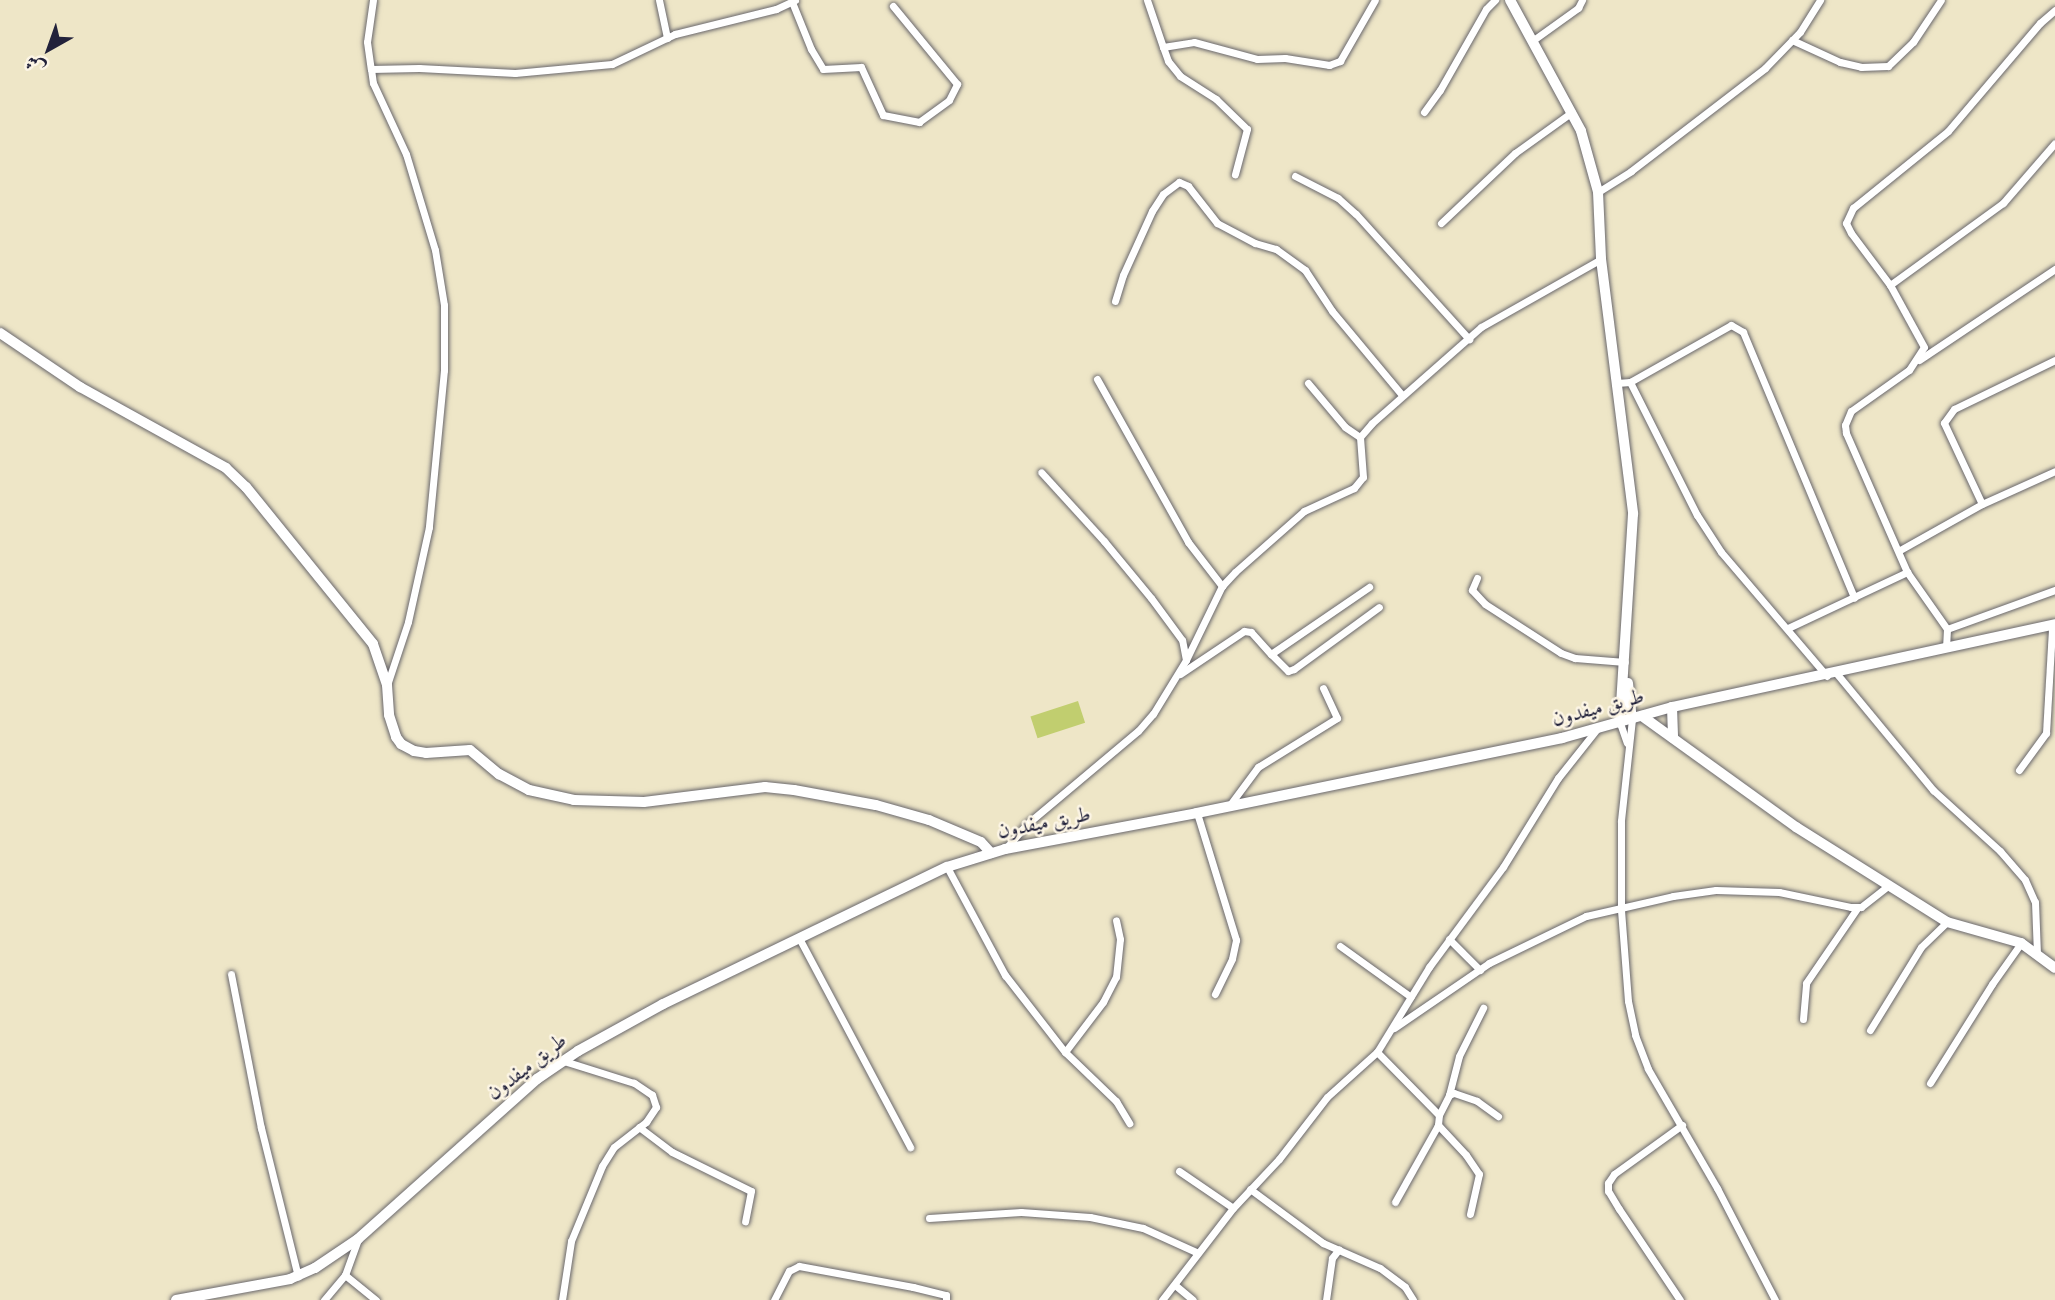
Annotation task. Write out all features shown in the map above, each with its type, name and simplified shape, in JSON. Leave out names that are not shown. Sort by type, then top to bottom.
[{"type":"main road","name":"طريق ميفدون","points":[[176,1300],[298,1276],[315,1268],[358,1239],[512,1101],[563,1061],[663,1003],[947,867],[1005,849],[1197,813],[1562,738],[1672,707],[1832,675],[1946,647],[2054,628]]},
{"type":"street","points":[[373,0],[367,42],[373,83],[406,154],[435,250],[444,314],[443,384],[429,527],[408,622],[387,685]]},
{"type":"street","points":[[659,0],[667,38]]},
{"type":"street","points":[[1147,0],[1168,61],[1181,76],[1216,99],[1247,129],[1235,174]]},
{"type":"street","points":[[1163,47],[1195,42],[1257,59],[1285,58],[1333,65],[1340,61],[1375,0]]},
{"type":"street","points":[[1424,112],[1494,0]]},
{"type":"street","points":[[1510,0],[1572,112],[1589,153],[1598,192],[1601,259],[1633,514],[1620,723],[1627,744]]},
{"type":"street","points":[[1532,41],[1578,8],[1582,0]]},
{"type":"street","points":[[1792,40],[1851,65],[1888,66],[1913,42],[1941,0]]},
{"type":"street","points":[[371,69],[419,68],[515,73],[612,64],[667,38],[794,1],[811,49],[823,69],[861,67],[883,115],[919,122],[949,100],[957,84],[893,6]]},
{"type":"street","points":[[1598,192],[1631,171],[1765,68],[1792,40],[1816,2]]},
{"type":"street","points":[[1916,361],[1924,347],[1890,285],[1850,233],[1846,223],[1853,208],[1948,131],[2040,23],[2055,10]]},
{"type":"street","points":[[1441,223],[1515,153],[1572,112]]},
{"type":"street","points":[[1890,285],[2003,203],[2055,143]]},
{"type":"street","points":[[1295,176],[1338,198],[1356,214],[1469,339]]},
{"type":"street","points":[[1115,301],[1122,275],[1153,211],[1163,194],[1179,182],[1188,186],[1217,223],[1255,243],[1276,249],[1305,270],[1332,311],[1402,395]]},
{"type":"street","points":[[1005,849],[1027,824],[1138,731],[1153,715],[1186,660],[1222,586],[1270,538],[1304,511],[1352,491],[1363,477],[1360,437],[1402,395],[1436,364],[1502,313],[1601,259]]},
{"type":"street","points":[[1946,647],[1947,629],[1907,572],[1900,550],[1846,433],[1845,425],[1851,411],[1901,377],[1916,361],[2055,269]]},
{"type":"street","points":[[1617,383],[1630,382],[1731,326],[1742,332],[1854,598]]},
{"type":"street","points":[[0,333],[80,387],[226,468],[274,518],[373,644],[387,685],[389,715],[401,744],[426,753],[470,750],[499,774],[539,793],[601,803],[644,802],[765,787],[876,805],[929,820],[972,838],[991,853]]},
{"type":"street","points":[[1982,505],[1944,423],[1954,409],[2055,359]]},
{"type":"street","points":[[1097,379],[1188,542],[1222,586]]},
{"type":"street","points":[[1630,382],[1721,552],[1933,790],[2000,851],[2025,880],[2035,902],[2037,954]]},
{"type":"street","points":[[1308,383],[1345,427],[1360,437]]},
{"type":"street","points":[[1900,550],[1982,505],[2055,471]]},
{"type":"street","points":[[1041,472],[1151,598],[1182,640],[1186,660]]},
{"type":"street","points":[[1788,628],[1907,572]]},
{"type":"street","points":[[1477,578],[1472,590],[1485,604],[1561,653],[1574,658],[1625,662]]},
{"type":"street","points":[[1271,654],[1369,587]]},
{"type":"street","points":[[1947,629],[2055,590]]},
{"type":"street","points":[[1176,676],[1244,631],[1251,632],[1288,671],[1294,669],[1379,607]]},
{"type":"street","points":[[2019,770],[2046,733],[2054,628]]},
{"type":"street","points":[[1625,662],[1637,717],[1627,744],[1621,821],[1621,910],[1628,1001],[1635,1035],[1648,1069],[1682,1125],[1775,1300]]},
{"type":"street","points":[[1229,806],[1258,767],[1336,718],[1323,688]]},
{"type":"street","points":[[1672,707],[1673,738]]},
{"type":"street","points":[[1637,717],[1673,738],[1796,827],[1947,922],[2021,943],[2055,968]]},
{"type":"street","points":[[1162,1300],[1233,1208],[1286,1150],[1336,1087],[1377,1052],[1411,996],[1503,867],[1570,762],[1597,729]]},
{"type":"street","points":[[1562,738],[1574,750],[1570,762]]},
{"type":"street","points":[[1197,813],[1236,940],[1232,959],[1215,995]]},
{"type":"street","points":[[947,867],[995,960],[1065,1052],[1116,1101],[1129,1123]]},
{"type":"street","points":[[1803,1019],[1806,983],[1858,907],[1869,902],[1889,885]]},
{"type":"street","points":[[1389,1030],[1480,970],[1586,916],[1674,896],[1716,890],[1779,892],[1858,907]]},
{"type":"street","points":[[1065,1052],[1103,1002],[1116,977],[1119,949],[1116,920]]},
{"type":"street","points":[[1870,1030],[1921,947],[1947,922]]},
{"type":"street","points":[[799,937],[910,1147]]},
{"type":"street","points":[[1450,939],[1480,970]]},
{"type":"street","points":[[1930,1083],[2021,943]]},
{"type":"street","points":[[1340,946],[1411,996]]},
{"type":"street","points":[[231,974],[261,1128],[298,1276]]},
{"type":"street","points":[[1395,1202],[1438,1125],[1459,1056],[1483,1008]]},
{"type":"street","points":[[1377,1052],[1439,1115]]},
{"type":"street","points":[[562,1300],[571,1241],[602,1166],[614,1147],[639,1127],[656,1107],[652,1095],[618,1076],[563,1061]]},
{"type":"street","points":[[1449,1095],[1458,1094],[1470,1098],[1499,1116]]},
{"type":"street","points":[[1438,1125],[1466,1155],[1479,1174],[1470,1214]]},
{"type":"street","points":[[1680,1300],[1619,1209],[1608,1191],[1608,1183],[1614,1174],[1682,1125]]},
{"type":"street","points":[[639,1127],[672,1152],[751,1191],[745,1221]]},
{"type":"street","points":[[1180,1171],[1233,1208]]},
{"type":"street","points":[[1250,1189],[1323,1243],[1380,1268],[1405,1287],[1413,1300]]},
{"type":"street","points":[[929,1218],[1021,1212],[1090,1217],[1143,1228],[1198,1253]]},
{"type":"street","points":[[324,1300],[345,1275],[358,1239]]},
{"type":"street","points":[[1326,1300],[1332,1258],[1339,1250]]},
{"type":"street","points":[[774,1300],[789,1271],[799,1266],[913,1287],[946,1295],[946,1300]]},
{"type":"street","points":[[345,1275],[376,1300]]},
{"type":"street","points":[[1175,1285],[1194,1300]]},
{"type":"green space","points":[[1078,701],[1085,723],[1038,738],[1030,716]]}]
